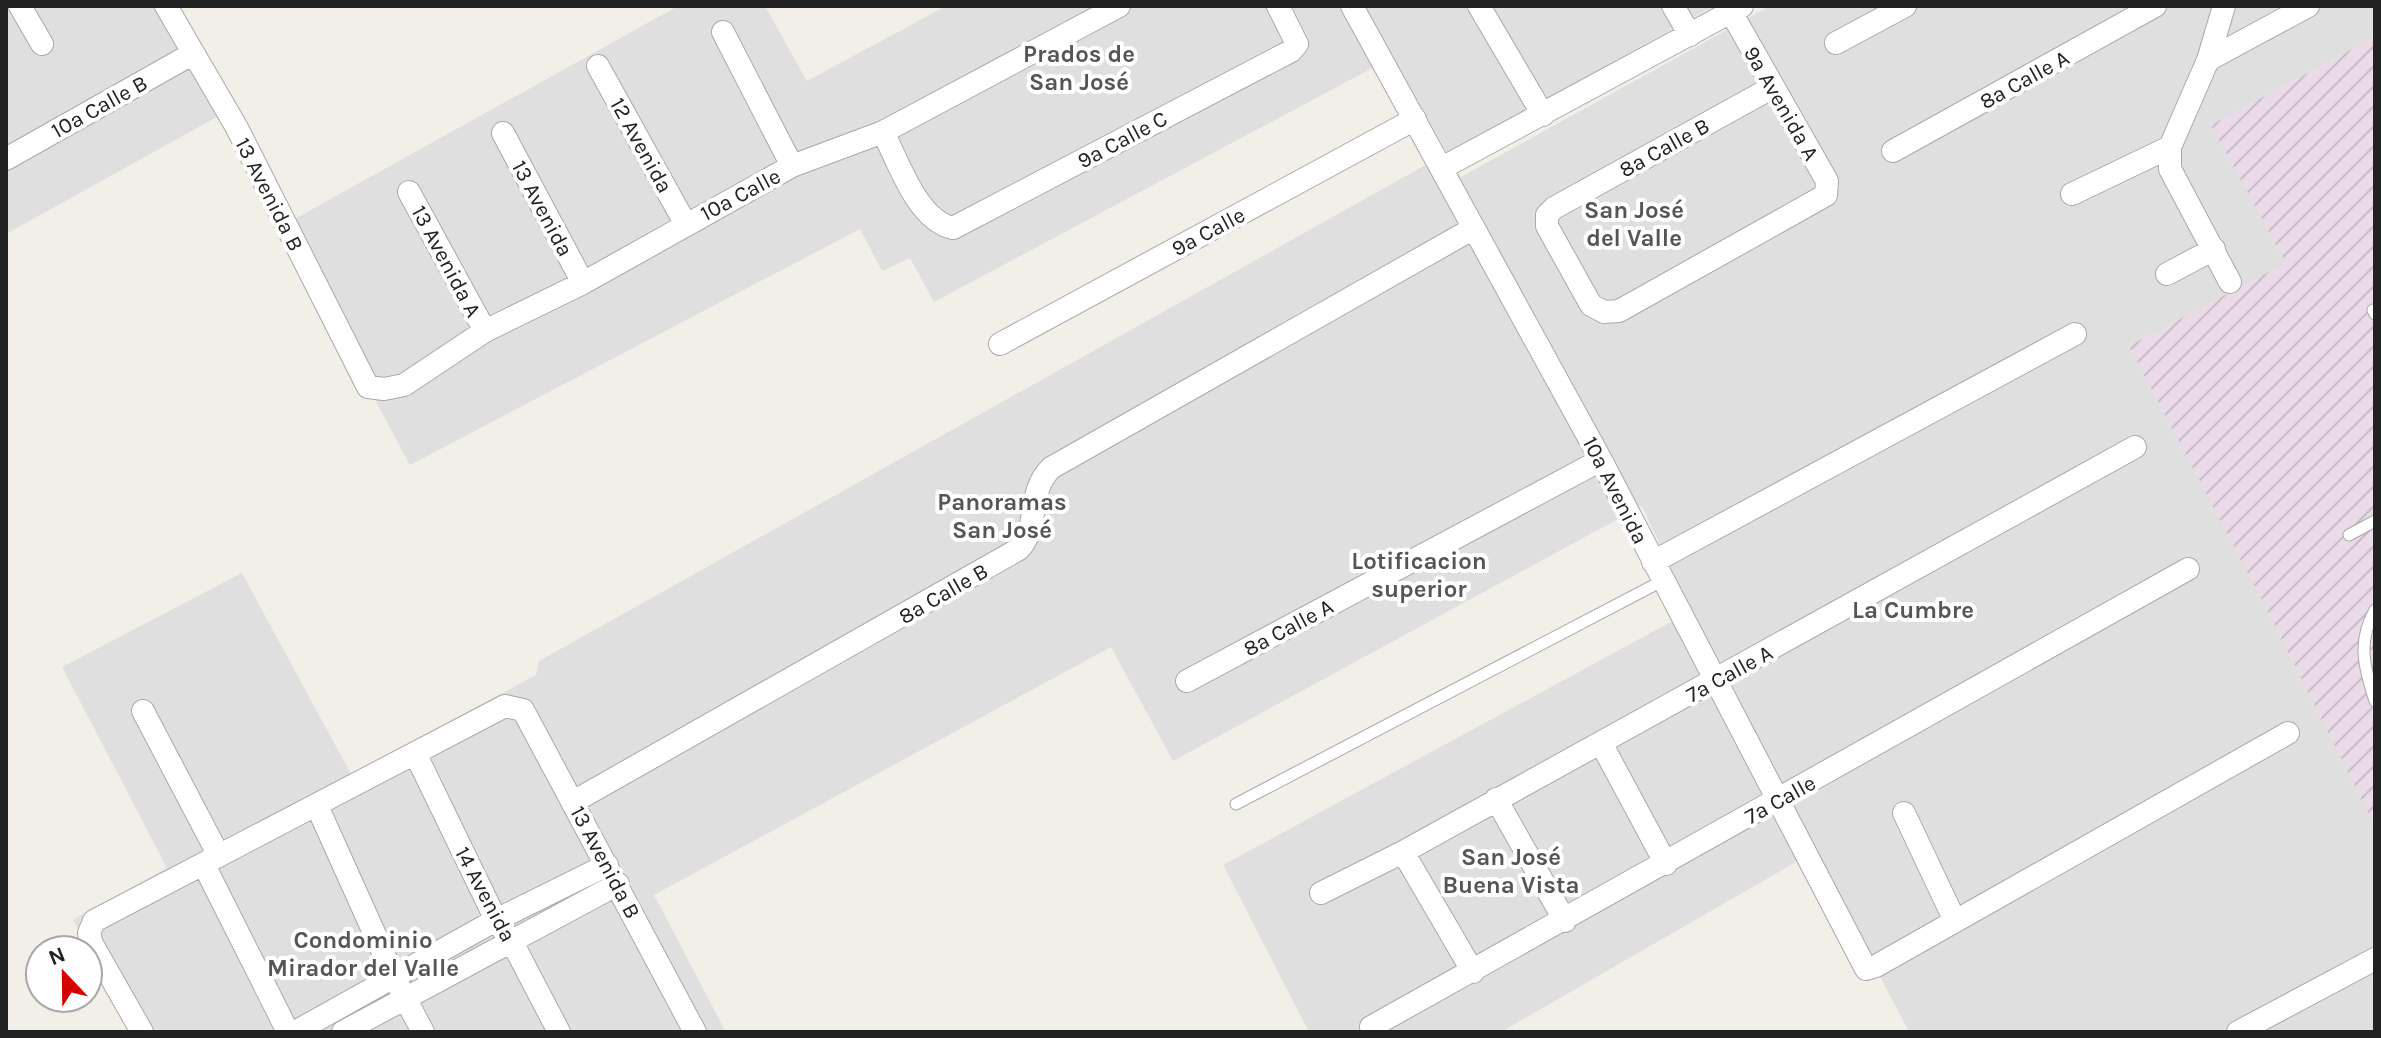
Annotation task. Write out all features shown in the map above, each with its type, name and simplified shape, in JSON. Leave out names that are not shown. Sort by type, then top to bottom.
[{"type":"street","points":[[20,6],[42,44]]},
{"type":"street","name":"13 Avenida B","points":[[166,6],[237,128],[368,387]]},
{"type":"street","name":"10a Calle","points":[[368,387],[384,389],[404,385],[485,331],[583,283],[685,223],[792,166],[883,132],[1119,6]]},
{"type":"street","name":"9a Calle C","points":[[883,132],[925,211],[938,225],[953,228],[1291,51],[1297,44],[1278,6]]},
{"type":"street","name":"10a Avenida","points":[[1352,6],[1601,460],[1818,873],[1859,960],[1866,969],[1876,966],[1955,921]]},
{"type":"street","points":[[1479,6],[1543,115]]},
{"type":"street","points":[[1673,6],[1690,35]]},
{"type":"street","points":[[1836,43],[1905,6]]},
{"type":"street","name":"8a Calle A","points":[[1893,151],[2155,6]]},
{"type":"street","points":[[2224,6],[2208,60],[2170,147],[2170,169],[2230,282]]},
{"type":"street","points":[[2208,60],[2308,6]]},
{"type":"street","points":[[1442,168],[1736,9]]},
{"type":"street","name":"9a Avenida A","points":[[1591,305],[1604,312],[1619,311],[1826,195],[1827,181],[1773,87],[1736,9]]},
{"type":"street","points":[[723,32],[792,166]]},
{"type":"street","name":"10a Calle B","points":[[6,159],[192,54]]},
{"type":"street","name":"12 Avenida","points":[[598,66],[685,223]]},
{"type":"street","name":"8a Calle B","points":[[1591,305],[1547,226],[1547,215],[1554,208],[1773,87]]},
{"type":"street","name":"9a Calle","points":[[1000,344],[1415,119]]},
{"type":"street","name":"13 Avenida","points":[[503,133],[583,283]]},
{"type":"street","points":[[2072,194],[2170,147]]},
{"type":"street","name":"13 Avenida A","points":[[409,192],[485,331]]},
{"type":"street","name":"8a Calle B","points":[[573,802],[1019,549],[1028,536],[1036,487],[1051,468],[1474,228]]},
{"type":"street","points":[[2167,274],[2214,249]]},
{"type":"street","points":[[1658,572],[2075,334]]},
{"type":"street","name":"7a Calle A","points":[[1321,893],[1403,852],[2135,447]]},
{"type":"street","name":"8a Calle A","points":[[1187,681],[1601,460]]},
{"type":"street","name":"7a Calle","points":[[1371,1027],[1565,921],[2188,569]]},
{"type":"street","name":"13 Avenida B","points":[[416,755],[505,706],[523,710],[695,1032]]},
{"type":"street","points":[[143,711],[288,1032]]},
{"type":"street","points":[[1904,813],[1955,921],[2288,733]]},
{"type":"street","points":[[1601,743],[1666,864]]},
{"type":"street","points":[[142,1032],[92,944],[89,933],[94,921],[416,755]]},
{"type":"street","name":"14 Avenida","points":[[416,755],[496,920],[512,942],[559,1032]]},
{"type":"street","points":[[1496,799],[1565,921]]},
{"type":"street","points":[[317,806],[394,977],[423,1032]]},
{"type":"street","points":[[1403,852],[1473,972]]},
{"type":"street","points":[[295,1032],[496,920],[612,875]]},
{"type":"street","points":[[343,1032],[512,942],[612,875]]},
{"type":"street","points":[[2238,1032],[2375,959]]},
{"type":"lane","points":[[2349,535],[2375,521]]},
{"type":"lane","points":[[1236,804],[1658,572]]},
{"type":"lane","points":[[2375,610],[2369,621],[2361,658],[2375,701]]},
{"type":"shaded area","points":[[6,6],[179,6],[233,108],[6,234]]},
{"type":"shaded area","points":[[678,6],[765,6],[807,81],[946,6],[1714,6],[1448,153],[1461,177],[1770,6],[2375,6],[2375,37],[2212,125],[2287,263],[2263,602],[2375,824],[2375,1032],[1909,1032],[1815,851],[1501,1032],[1309,1032],[1223,865],[1691,611],[1642,506],[1173,761],[1111,647],[654,895],[726,1032],[142,1032],[104,970],[104,934],[82,934],[73,920],[167,868],[62,667],[242,573],[351,774],[536,675],[539,661],[1447,153],[1393,57],[934,302],[910,258],[882,271],[860,229],[410,465],[282,226]]},
{"type":"shaded area","points":[[2375,37],[2374,824],[2263,602],[2129,346],[2286,263],[2211,125]]},
{"type":"district","name":"Prados de San José","points":[[1079,68]]},
{"type":"district","name":"San José del Valle","points":[[1634,224]]},
{"type":"district","name":"Panoramas San José","points":[[1002,516]]},
{"type":"district","name":"Lotificacion superior","points":[[1419,575]]},
{"type":"district","name":"La Cumbre","points":[[1913,610]]},
{"type":"district","name":"San José Buena Vista","points":[[1511,871]]},
{"type":"district","name":"Condominio Mirador del Valle","points":[[363,954]]}]
